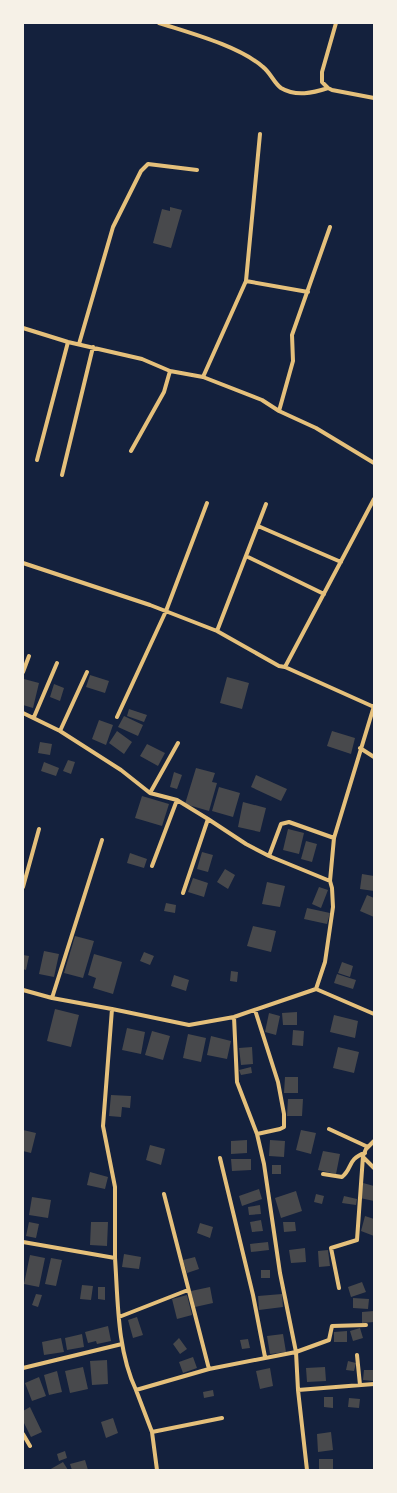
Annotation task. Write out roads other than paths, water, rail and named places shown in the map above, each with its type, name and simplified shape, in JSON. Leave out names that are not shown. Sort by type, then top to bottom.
[{"type":"street","points":[[159,23],[238,50],[264,67],[280,88],[299,94],[311,93],[328,88],[374,98]]},
{"type":"street","points":[[328,88],[322,82],[322,72],[336,23]]},
{"type":"street","points":[[203,377],[246,281],[260,134]]},
{"type":"street","points":[[79,344],[113,227],[141,171],[148,164],[196,170]]},
{"type":"street","points":[[279,411],[293,361],[292,335],[330,227]]},
{"type":"street","points":[[246,281],[308,292]]},
{"type":"street","points":[[23,328],[68,342],[142,359],[170,371],[203,377],[262,400],[279,411],[316,428],[374,463]]},
{"type":"street","points":[[37,460],[68,342]]},
{"type":"street","points":[[62,475],[92,347]]},
{"type":"street","points":[[131,451],[164,392],[170,371]]},
{"type":"street","points":[[285,667],[374,499]]},
{"type":"street","points":[[117,717],[166,611],[207,503]]},
{"type":"street","points":[[217,631],[266,504]]},
{"type":"street","points":[[370,508],[374,512]]},
{"type":"street","points":[[258,526],[341,562]]},
{"type":"street","points":[[246,556],[324,594]]},
{"type":"street","points":[[23,563],[166,611],[217,631],[279,666],[285,667],[374,707],[360,748],[334,838],[330,880],[333,907],[325,962],[316,989]]},
{"type":"street","points":[[23,672],[29,656]]},
{"type":"street","points":[[34,717],[57,663]]},
{"type":"street","points":[[60,731],[86,672]]},
{"type":"street","points":[[23,713],[34,717],[60,731],[121,770],[150,792],[176,800],[246,844],[269,856],[330,880]]},
{"type":"street","points":[[150,792],[178,744]]},
{"type":"street","points":[[360,748],[374,757]]},
{"type":"street","points":[[152,866],[176,800]]},
{"type":"street","points":[[183,893],[208,819]]},
{"type":"street","points":[[269,856],[281,824],[289,822],[334,838]]},
{"type":"street","points":[[23,887],[38,828]]},
{"type":"street","points":[[52,998],[102,840]]},
{"type":"street","points":[[23,990],[52,998],[189,1025],[234,1017],[316,989],[374,1014]]},
{"type":"street","points":[[112,1009],[104,1126],[115,1187],[115,1258],[119,1317],[122,1344],[132,1381],[152,1432],[157,1470]]},
{"type":"street","points":[[255,1010],[278,1082],[284,1114],[284,1127],[257,1134]]},
{"type":"street","points":[[234,1017],[237,1082],[257,1134],[264,1164],[280,1273],[296,1352],[298,1390],[307,1470]]},
{"type":"street","points":[[329,1129],[368,1147]]},
{"type":"street","points":[[339,1288],[331,1248],[357,1240],[364,1154],[374,1141]]},
{"type":"street","points":[[364,1154],[374,1168]]},
{"type":"street","points":[[323,1174],[342,1177],[346,1174],[351,1162],[356,1156],[364,1154]]},
{"type":"street","points":[[220,1158],[253,1295],[264,1357]]},
{"type":"street","points":[[164,1194],[209,1369]]},
{"type":"street","points":[[23,1242],[115,1258]]},
{"type":"street","points":[[119,1317],[188,1290]]},
{"type":"street","points":[[136,1390],[209,1369],[264,1357],[296,1352],[329,1340],[332,1326],[366,1325]]},
{"type":"street","points":[[23,1368],[122,1344]]},
{"type":"street","points":[[357,1355],[360,1385]]},
{"type":"street","points":[[298,1390],[374,1384]]},
{"type":"street","points":[[152,1432],[222,1418]]},
{"type":"street","points":[[23,1434],[30,1446]]}]
